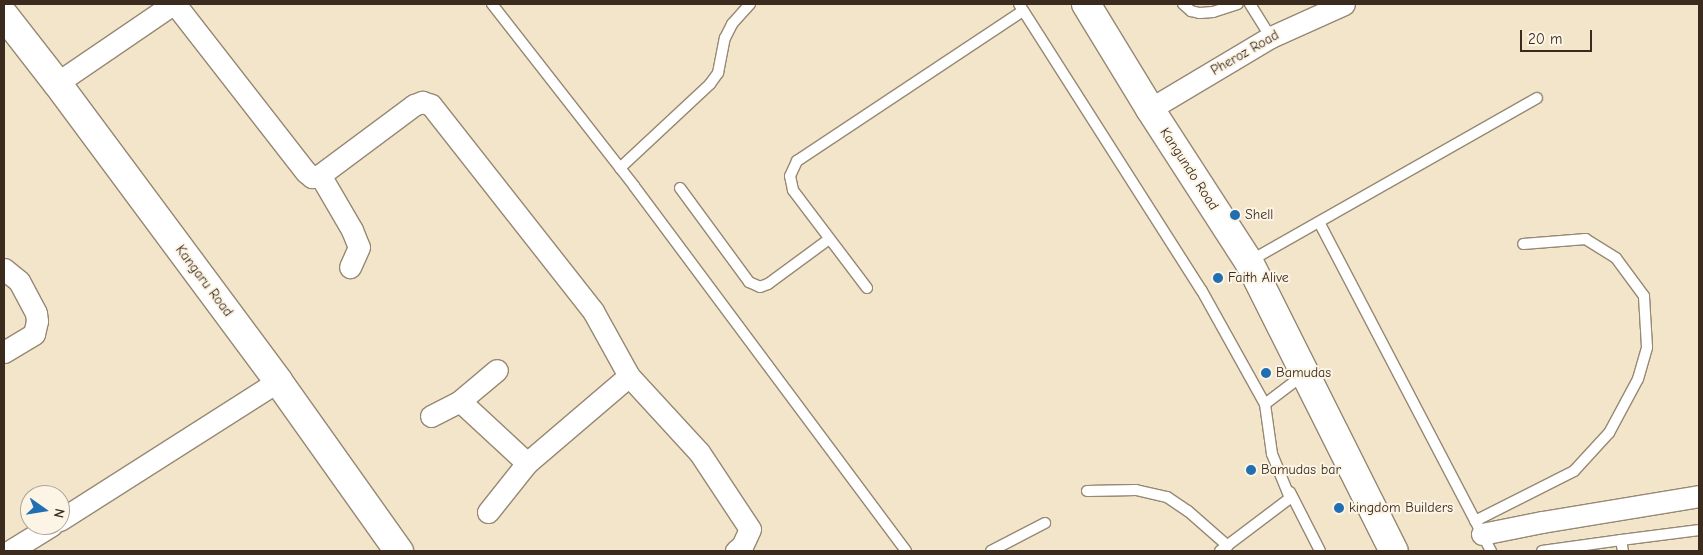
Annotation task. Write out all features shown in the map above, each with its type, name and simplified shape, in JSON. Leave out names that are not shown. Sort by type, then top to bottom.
[{"type":"main road","name":"Kangundo Road","points":[[1086,4],[1150,109],[1249,262],[1394,551]]},
{"type":"main road","name":"Kangaru Road","points":[[4,15],[57,83],[278,381],[399,551]]},
{"type":"street","points":[[57,83],[174,4],[306,172],[312,177],[320,176],[414,104],[422,102],[431,105],[593,311],[629,376],[699,452],[750,529],[742,546],[736,551]]},
{"type":"street","name":"Pheroz Road","points":[[1150,109],[1271,37],[1344,4]]},
{"type":"street","points":[[320,176],[352,230],[359,247],[350,267]]},
{"type":"street","points":[[4,269],[19,280],[32,304],[37,321],[34,334],[4,352]]},
{"type":"street","points":[[431,416],[460,401],[498,370]]},
{"type":"street","points":[[488,512],[527,463],[629,376]]},
{"type":"street","points":[[70,514],[278,381]]},
{"type":"street","points":[[460,401],[527,463]]},
{"type":"street","points":[[1483,535],[1542,522],[1699,496]]},
{"type":"street","points":[[10,551],[36,535]]},
{"type":"lane","points":[[492,4],[620,168],[906,551]]},
{"type":"lane","points":[[620,168],[710,84],[718,73],[725,38],[732,24],[750,4]]},
{"type":"lane","points":[[1183,4],[1191,11],[1200,13],[1213,12],[1238,4]]},
{"type":"lane","points":[[1250,4],[1271,37]]},
{"type":"lane","points":[[867,288],[793,190],[790,176],[796,161],[1021,7],[1202,291],[1265,404],[1272,454],[1290,498],[1224,549],[1188,511],[1167,497],[1136,490],[1087,491]]},
{"type":"lane","points":[[1249,262],[1537,98]]},
{"type":"lane","points":[[680,188],[749,282],[760,287],[768,284],[829,239]]},
{"type":"lane","points":[[1318,222],[1483,535],[1574,471],[1609,433],[1638,379],[1647,347],[1644,296],[1616,258],[1586,239],[1523,244]]},
{"type":"lane","points":[[1265,404],[1304,374]]},
{"type":"lane","points":[[1272,454],[1320,551]]},
{"type":"lane","points":[[991,551],[1045,523]]},
{"type":"lane","points":[[1542,551],[1699,530]]},
{"type":"lane","points":[[1621,540],[1622,551]]},
{"type":"place","name":"Shell","points":[[1235,215]]},
{"type":"place","name":"Faith Alive","points":[[1218,278]]},
{"type":"place","name":"Bamudas","points":[[1266,373]]},
{"type":"place","name":"Bamudas bar","points":[[1251,470]]},
{"type":"place","name":"kingdom Builders","points":[[1339,508]]}]
